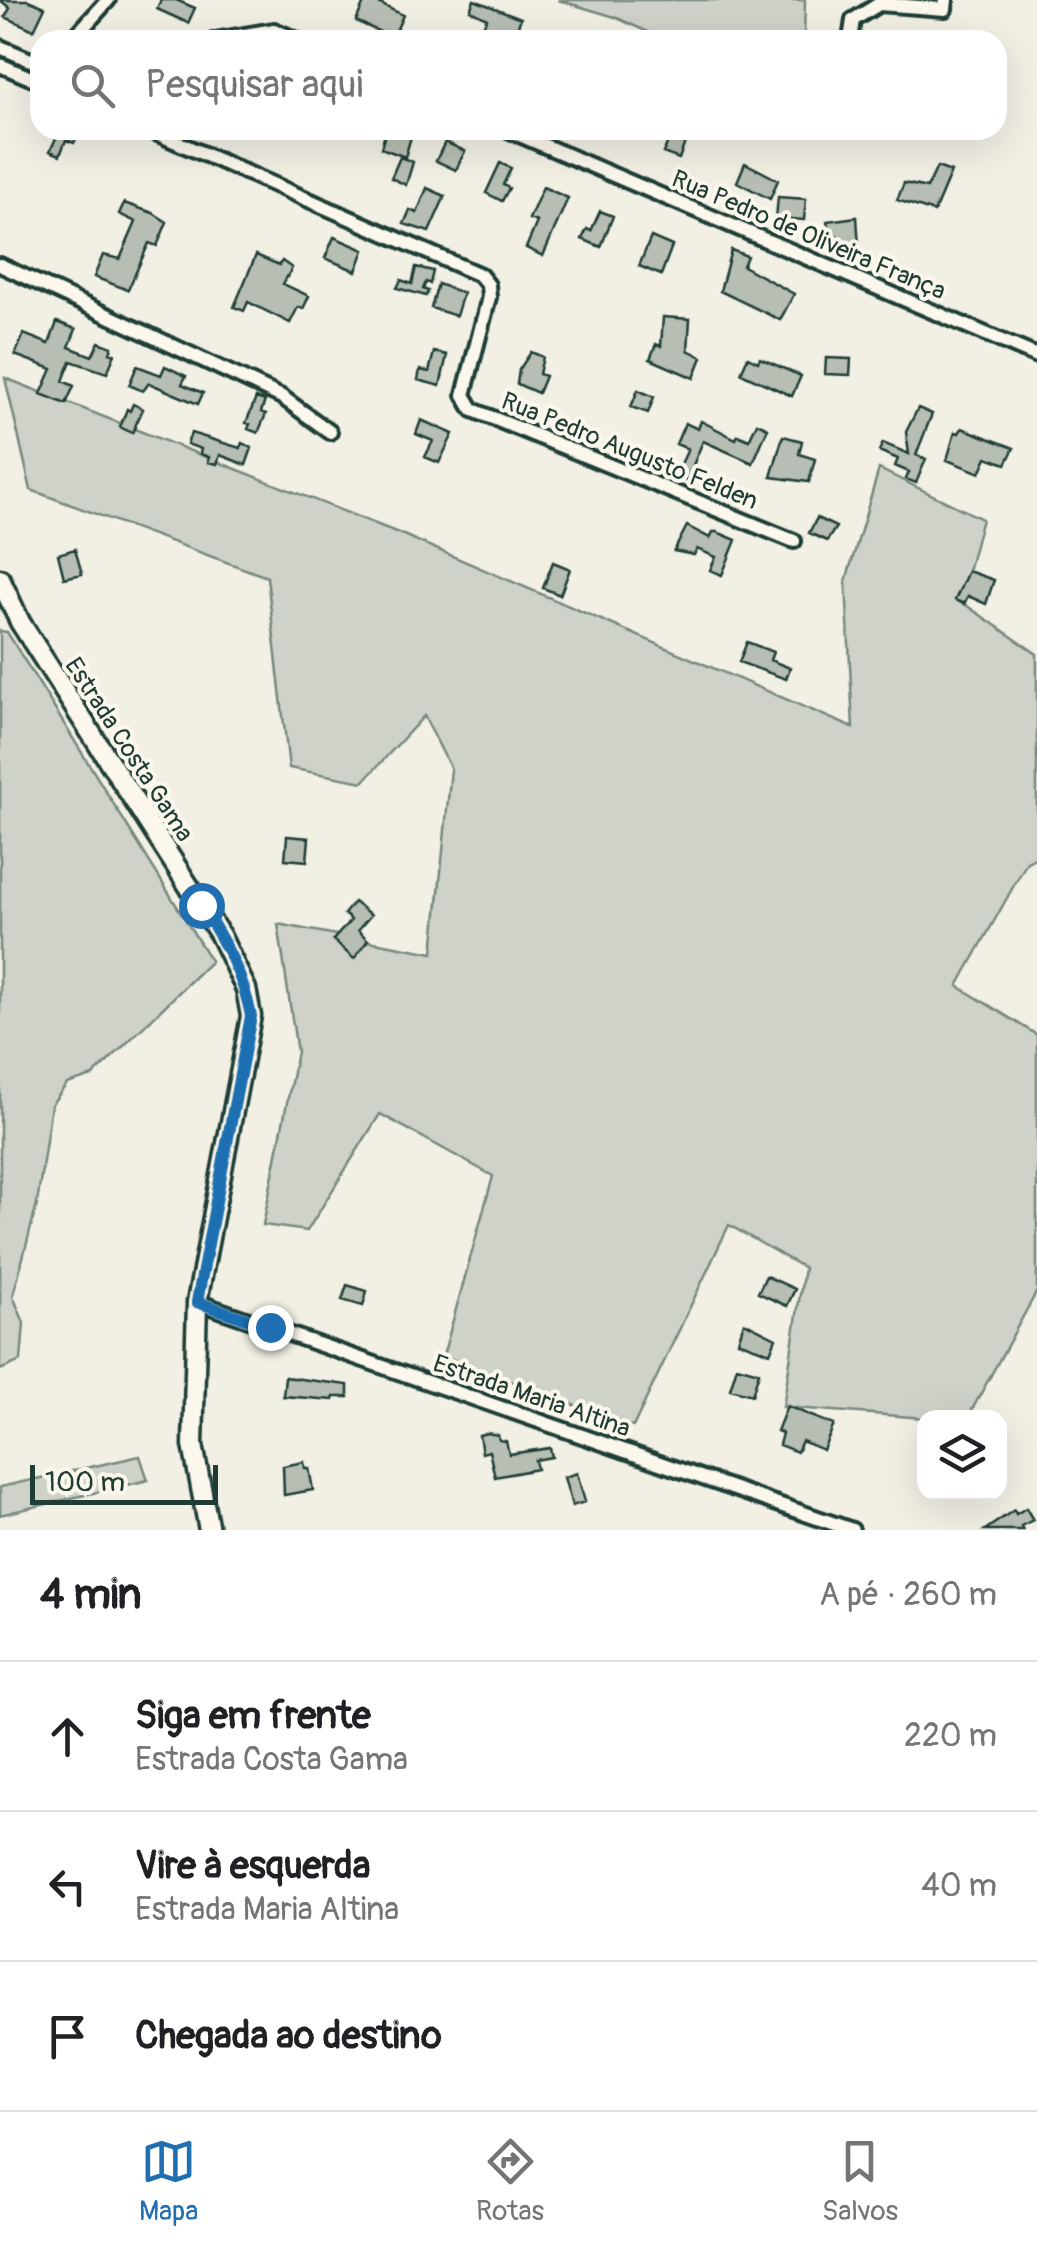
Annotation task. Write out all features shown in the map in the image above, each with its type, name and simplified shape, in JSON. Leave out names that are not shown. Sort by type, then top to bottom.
[{"type":"main road","name":"Estrada Costa Gama","points":[[0,579],[20,622],[220,935],[246,989],[251,1016],[197,1302],[193,1445],[209,1530]]},
{"type":"street","points":[[81,30],[108,0]]},
{"type":"street","points":[[852,30],[854,20],[879,4],[944,9],[946,0]]},
{"type":"street","points":[[0,47],[30,60]]},
{"type":"street","points":[[0,65],[30,78]]},
{"type":"street","name":"Rua Pedro Augusto Felden","points":[[172,140],[480,275],[488,285],[490,297],[464,394],[473,410],[794,541]]},
{"type":"street","name":"Rua Pedro de Oliveira França","points":[[531,140],[1037,356]]},
{"type":"street","points":[[0,265],[266,389],[330,432]]},
{"type":"street","name":"Estrada Maria Altina","points":[[197,1302],[852,1530]]},
{"type":"shaded area","points":[[558,0],[805,0],[804,30],[643,30]]},
{"type":"shaded area","points":[[5,378],[401,534],[853,728],[846,581],[879,469],[982,519],[960,601],[1037,654],[1037,857],[1027,862],[958,986],[1037,1035],[1037,1291],[972,1410],[917,1410],[917,1417],[783,1407],[804,1268],[729,1225],[633,1427],[443,1356],[493,1176],[380,1114],[307,1231],[263,1225],[297,1052],[278,924],[433,953],[451,769],[424,716],[363,782],[289,768],[267,577],[31,490]]},
{"type":"shaded area","points":[[0,631],[7,632],[211,961],[93,1076],[67,1084],[51,1105],[37,1204],[13,1296],[24,1323],[21,1361],[0,1370]]},
{"type":"shaded area","points":[[140,1456],[148,1480],[0,1515],[0,1487]]},
{"type":"building","points":[[0,0],[28,0],[45,7],[34,30],[5,17],[10,8]]},
{"type":"building","points":[[161,0],[176,0],[195,8],[188,23],[157,9]]},
{"type":"building","points":[[365,0],[403,15],[396,30],[376,30],[356,21]]},
{"type":"building","points":[[474,0],[521,18],[516,30],[481,30],[487,18],[470,10]]},
{"type":"building","points":[[55,140],[66,140],[60,155],[50,151]]},
{"type":"building","points":[[383,140],[410,140],[405,157],[381,148]]},
{"type":"building","points":[[669,140],[686,140],[679,159],[663,153]]},
{"type":"building","points":[[445,142],[465,151],[456,170],[436,161]]},
{"type":"building","points":[[400,157],[413,162],[406,185],[391,178]]},
{"type":"building","points":[[500,163],[511,168],[503,185],[509,188],[502,201],[486,193]]},
{"type":"building","points":[[745,163],[778,180],[770,199],[737,182]]},
{"type":"building","points":[[937,167],[951,172],[934,212],[897,200],[904,183],[927,188]]},
{"type":"building","points":[[543,187],[568,198],[543,256],[526,248],[537,222],[529,219]]},
{"type":"building","points":[[427,188],[445,196],[429,232],[404,224],[410,210],[417,213]]},
{"type":"building","points":[[778,197],[806,199],[804,220],[776,218]]},
{"type":"building","points":[[124,203],[167,222],[157,246],[149,243],[128,290],[94,277],[103,255],[120,259],[136,222],[119,214]]},
{"type":"building","points":[[600,211],[613,216],[601,247],[582,239],[587,229],[591,231]]},
{"type":"building","points":[[857,217],[859,247],[839,250],[837,236],[830,237],[827,221]]},
{"type":"building","points":[[334,237],[364,250],[356,271],[325,258]]},
{"type":"building","points":[[651,237],[672,246],[661,275],[639,266]]},
{"type":"building","points":[[731,250],[747,256],[743,266],[794,294],[780,320],[720,291]]},
{"type":"building","points":[[256,255],[279,265],[282,261],[292,268],[283,284],[309,296],[290,323],[248,302],[244,311],[234,307]]},
{"type":"building","points":[[416,267],[433,271],[430,284],[426,282],[423,289],[428,291],[426,296],[397,288],[401,280],[412,284]]},
{"type":"building","points":[[438,284],[463,293],[456,316],[431,308]]},
{"type":"building","points":[[663,317],[690,319],[688,350],[702,357],[694,378],[650,359],[656,344],[661,346]]},
{"type":"building","points":[[57,322],[76,329],[69,347],[92,356],[99,342],[112,347],[110,352],[115,354],[107,373],[71,361],[63,381],[74,386],[66,404],[41,394],[52,369],[15,355],[24,334],[49,344]]},
{"type":"building","points":[[434,352],[447,355],[440,386],[418,380],[420,370],[429,372]]},
{"type":"building","points":[[531,352],[543,357],[539,374],[545,376],[538,393],[517,384],[519,370]]},
{"type":"building","points":[[748,357],[758,362],[760,358],[801,376],[792,396],[741,373]]},
{"type":"building","points":[[826,358],[851,359],[850,375],[825,374]]},
{"type":"building","points":[[137,366],[161,375],[165,366],[186,376],[182,384],[203,393],[198,404],[149,383],[143,391],[129,385]]},
{"type":"building","points":[[638,390],[654,397],[648,413],[631,407]]},
{"type":"building","points":[[256,398],[265,401],[261,412],[266,414],[258,433],[248,429],[250,424],[246,423]]},
{"type":"building","points":[[133,404],[143,409],[132,433],[120,427]]},
{"type":"building","points":[[918,408],[932,414],[916,455],[926,459],[916,483],[906,479],[909,472],[895,466],[898,459],[879,451],[883,443],[909,454],[906,432]]},
{"type":"building","points":[[421,420],[453,434],[439,463],[425,457],[433,441],[416,434]]},
{"type":"building","points":[[701,421],[736,439],[738,435],[749,440],[757,423],[768,428],[753,463],[703,441],[687,480],[676,475],[688,449],[676,444],[685,423],[698,429]]},
{"type":"building","points":[[962,428],[1014,448],[1006,464],[987,457],[980,473],[947,460],[955,432]]},
{"type":"building","points":[[191,433],[252,448],[246,465],[220,455],[217,464],[208,462],[209,457],[200,454],[201,449],[187,444]]},
{"type":"building","points":[[783,436],[802,441],[799,454],[815,459],[809,482],[771,477]]},
{"type":"building","points":[[817,518],[836,527],[827,541],[809,533]]},
{"type":"building","points":[[687,526],[710,538],[717,532],[736,540],[722,575],[710,570],[716,557],[697,549],[694,555],[674,551]]},
{"type":"building","points":[[75,549],[82,574],[64,578],[58,554]]},
{"type":"building","points":[[553,562],[570,569],[560,595],[543,588]]},
{"type":"building","points":[[968,571],[994,580],[986,604],[968,596],[964,604],[955,600]]},
{"type":"building","points":[[747,642],[773,652],[770,660],[790,668],[786,679],[739,662]]},
{"type":"building","points":[[287,836],[309,838],[307,861],[285,859]]},
{"type":"building","points":[[354,902],[371,915],[358,930],[368,940],[354,959],[333,940],[351,920],[344,914]]},
{"type":"building","points":[[766,1276],[795,1289],[787,1306],[758,1293]]},
{"type":"building","points":[[347,1285],[367,1291],[363,1306],[342,1300]]},
{"type":"building","points":[[744,1322],[776,1338],[770,1353],[738,1341]]},
{"type":"building","points":[[737,1366],[759,1372],[752,1395],[730,1389]]},
{"type":"building","points":[[285,1377],[348,1385],[348,1397],[333,1400],[283,1396]]},
{"type":"building","points":[[787,1406],[834,1425],[823,1450],[802,1441],[797,1452],[779,1445],[782,1433],[777,1431]]},
{"type":"building","points":[[487,1433],[506,1441],[509,1454],[550,1448],[552,1457],[535,1460],[537,1469],[495,1477],[489,1451],[482,1453],[479,1435]]},
{"type":"building","points":[[304,1462],[313,1490],[284,1495],[283,1466]]},
{"type":"building","points":[[577,1473],[585,1502],[572,1506],[564,1477]]},
{"type":"building","points":[[1026,1508],[1033,1520],[1021,1526],[1023,1530],[985,1530],[1014,1510],[1016,1514]]},
{"type":"route","points":[[201,905],[236,964],[251,1016],[197,1302],[270,1327]]}]
